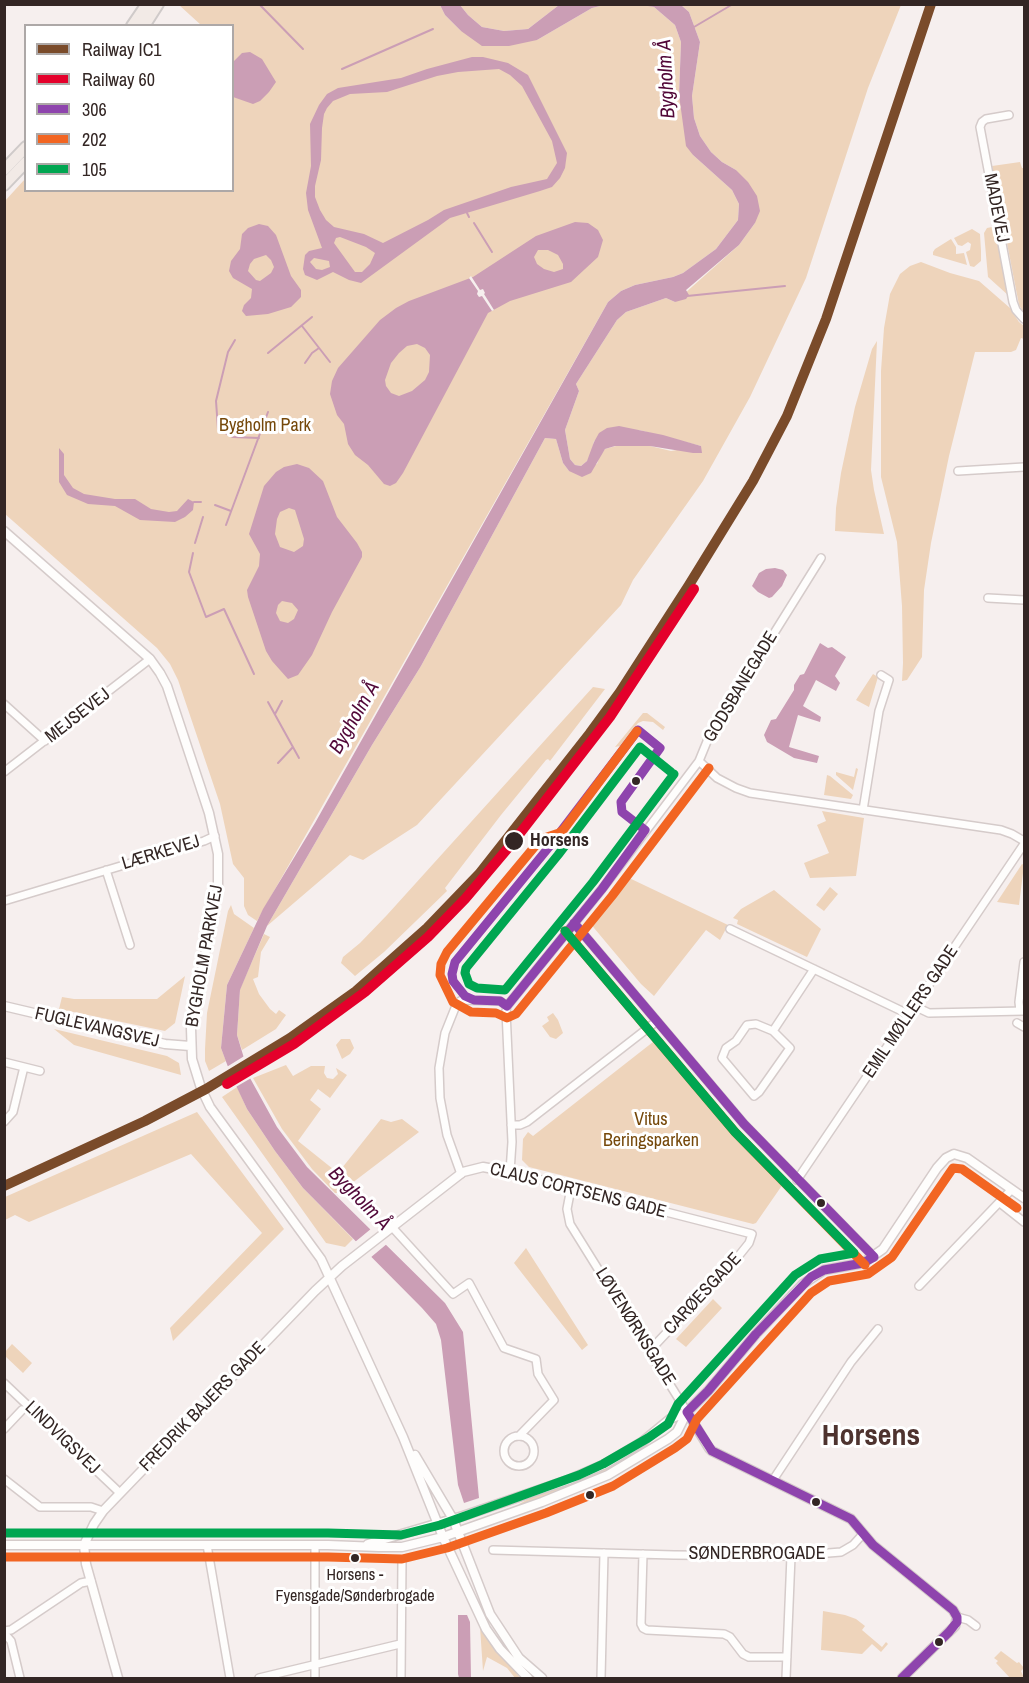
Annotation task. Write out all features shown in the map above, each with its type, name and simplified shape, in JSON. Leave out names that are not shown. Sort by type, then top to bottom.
[{"type":"main road","points":[[133,24],[147,4]]},
{"type":"main road","points":[[145,24],[158,4]]},
{"type":"main road","points":[[4,170],[24,149]]},
{"type":"main road","points":[[4,185],[24,164]]},
{"type":"street","name":"MADEVEJ","points":[[1009,115],[986,119],[980,127],[1013,302],[1016,310],[1024,319]]},
{"type":"street","points":[[958,471],[1024,467]]},
{"type":"street","name":"BYGHOLM PARKVEJ","points":[[4,531],[150,659],[167,686],[209,813],[219,863],[218,887],[191,1028],[190,1047],[201,1088],[210,1107],[321,1259],[403,1437],[443,1537],[486,1629],[525,1677]]},
{"type":"street","name":"GODSBANEGADE","points":[[821,558],[708,739],[699,761],[717,778],[750,793],[1001,830],[1012,834],[1024,843]]},
{"type":"street","points":[[988,598],[1024,600]]},
{"type":"street","name":"MEJSEVEJ","points":[[4,772],[150,659]]},
{"type":"street","points":[[863,810],[879,711],[889,680],[880,675]]},
{"type":"street","points":[[4,704],[45,741]]},
{"type":"street","points":[[510,1172],[513,1156],[505,1021],[507,1006],[699,761]]},
{"type":"street","name":"LÆRKEVEJ","points":[[4,901],[215,836]]},
{"type":"street","name":"EMIL MØLLERS GADE","points":[[797,1180],[1024,843]]},
{"type":"street","name":"LÆRKEVEJ","points":[[106,870],[130,945]]},
{"type":"street","points":[[574,923],[744,1124],[874,1257]]},
{"type":"street","points":[[730,929],[908,1014]]},
{"type":"street","points":[[914,1006],[929,1013],[1020,1011],[1024,962]]},
{"type":"street","points":[[773,1031],[814,969]]},
{"type":"street","points":[[461,1174],[447,1135],[440,1098],[440,1068],[445,1034],[457,1003],[462,1000],[500,1001],[507,1006]]},
{"type":"street","name":"FUGLEVANGSVEJ","points":[[4,1006],[165,1044],[190,1047]]},
{"type":"street","points":[[512,1125],[527,1122],[657,1021]]},
{"type":"street","points":[[1017,1023],[1024,1028]]},
{"type":"street","points":[[756,1024],[773,1031],[790,1048],[754,1096],[722,1058],[726,1048],[736,1041],[747,1025],[756,1024]]},
{"type":"street","points":[[4,1062],[40,1071]]},
{"type":"street","points":[[4,1122],[13,1112],[24,1067]]},
{"type":"street","points":[[4,1545],[402,1546],[458,1532],[553,1498],[617,1471],[677,1432],[687,1412],[796,1292],[817,1273],[830,1268],[857,1265],[874,1257],[883,1249],[937,1168],[950,1156],[963,1156],[1024,1198]]},
{"type":"street","name":"CLAUS CORTSENS GADE","points":[[330,1276],[461,1174],[483,1167],[752,1234]]},
{"type":"street","name":"LØVENØRNSGADE","points":[[571,1188],[567,1209],[570,1224],[709,1448],[851,1519],[873,1545],[953,1610],[957,1617]]},
{"type":"street","points":[[919,1286],[1011,1190]]},
{"type":"street","points":[[1000,1203],[1024,1222]]},
{"type":"street","points":[[392,1227],[453,1294],[469,1283],[504,1348],[536,1359],[538,1374],[554,1400],[519,1436],[510,1439],[504,1450],[508,1462],[519,1467],[531,1462],[534,1453],[532,1443],[519,1436]]},
{"type":"street","name":"CARØESGADE","points":[[649,1350],[741,1254],[752,1234]]},
{"type":"street","name":"FREDRIK BAJERS GADE","points":[[84,1545],[103,1511],[330,1276]]},
{"type":"street","points":[[773,1480],[851,1362],[878,1329]]},
{"type":"street","name":"LINDVIGSVEJ","points":[[4,1383],[120,1493]]},
{"type":"street","points":[[4,1429],[22,1410]]},
{"type":"street","points":[[361,1546],[519,1498],[605,1464],[642,1442],[670,1419],[687,1412]]},
{"type":"street","name":"BYGHOLM PARKVEJ","points":[[403,1437],[453,1519],[490,1614],[519,1658],[542,1678]]},
{"type":"street","points":[[4,1479],[40,1507],[91,1507],[103,1511]]},
{"type":"street","name":"SØNDERBROGADE","points":[[493,1550],[791,1556],[841,1552],[853,1545],[864,1534]]},
{"type":"street","points":[[84,1545],[91,1581],[118,1678]]},
{"type":"street","points":[[207,1545],[230,1678]]},
{"type":"street","points":[[315,1546],[315,1678]]},
{"type":"street","points":[[601,1678],[604,1553]]},
{"type":"street","points":[[643,1554],[641,1624],[643,1628],[724,1634],[734,1641],[743,1654],[749,1657],[787,1658]]},
{"type":"street","points":[[786,1678],[791,1556]]},
{"type":"street","points":[[400,1678],[402,1560]]},
{"type":"street","points":[[20,1678],[11,1641],[4,1632],[81,1583],[91,1581]]},
{"type":"street","points":[[902,1678],[950,1632],[957,1622],[957,1617],[968,1620],[976,1626]]},
{"type":"street","points":[[259,1678],[400,1644]]},
{"type":"green space","name":"Bygholm Park","points":[[642,4],[654,7],[675,25],[681,42],[679,95],[693,155],[732,190],[739,204],[738,220],[716,249],[683,273],[635,285],[621,291],[608,302],[257,921],[248,915],[244,906],[244,878],[233,864],[220,804],[178,680],[170,664],[157,648],[5,514],[4,202],[24,180],[24,192],[234,192],[234,24],[200,24],[179,5],[440,5],[445,15],[461,31],[537,40],[592,8],[604,5]]},
{"type":"green space","points":[[460,5],[559,5],[528,29],[504,31],[482,27]]},
{"type":"green space","points":[[681,5],[901,5],[868,88],[806,278],[750,397],[703,481],[633,580],[621,605],[417,825],[363,860],[350,855],[267,926],[372,745],[421,666],[545,438],[556,439],[563,463],[569,471],[597,464],[605,449],[616,446],[650,446],[671,451],[701,446],[639,430],[594,441],[591,455],[581,466],[575,465],[570,459],[565,430],[579,391],[576,384],[617,320],[626,312],[666,298],[675,302],[739,245],[755,223],[736,170],[711,152],[700,136],[694,118],[692,96],[700,42],[689,12]]},
{"type":"green space","points":[[1020,162],[1024,168],[1024,313],[1019,305],[992,166]]},
{"type":"green space","points":[[987,228],[997,229],[1009,296],[988,277],[984,233]]},
{"type":"green space","points":[[972,229],[980,234],[981,251],[981,261],[974,267],[970,266],[966,252],[970,250],[971,244],[968,242],[962,246],[958,245],[954,238]]},
{"type":"green space","points":[[951,239],[956,247],[956,254],[964,253],[967,265],[933,255],[935,249]]},
{"type":"green space","points":[[921,262],[979,281],[1010,308],[1024,326],[1024,339],[1021,338],[1016,350],[1011,352],[975,352],[949,456],[931,543],[924,590],[922,657],[907,680],[902,681],[902,606],[897,542],[881,477],[881,371],[884,328],[890,294],[900,274],[910,266]]},
{"type":"green space","points":[[877,341],[871,470],[884,534],[835,531],[841,473],[855,407],[872,349]]},
{"type":"green space","points":[[873,674],[878,677],[869,707],[856,700]]},
{"type":"green space","points":[[593,687],[605,689],[550,761],[546,760],[501,815],[445,888],[447,891],[384,952],[355,976],[341,963],[343,957],[387,915]]},
{"type":"green space","points":[[643,713],[647,713],[665,727],[663,730],[653,722],[643,721],[638,723],[620,746],[615,747]]},
{"type":"green space","points":[[856,768],[858,769],[853,790],[836,775],[836,772],[854,777]]},
{"type":"green space","points":[[827,775],[853,795],[851,799],[824,795]]},
{"type":"green space","points":[[822,811],[864,818],[856,876],[810,878],[804,863],[829,853],[817,825],[826,821]]},
{"type":"green space","points":[[1022,864],[1024,865],[1019,905],[997,902]]},
{"type":"green space","points":[[627,877],[728,925],[720,940],[706,930],[654,996],[641,984],[589,922]]},
{"type":"green space","points":[[830,887],[838,894],[824,911],[816,905]]},
{"type":"green space","points":[[774,890],[821,929],[807,957],[737,924],[738,920],[733,918],[741,909]]},
{"type":"green space","points":[[231,905],[234,914],[254,928],[227,985],[221,1048],[226,1061],[209,1071],[205,1061],[207,1013]]},
{"type":"green space","points":[[264,934],[270,937],[261,952],[258,977],[253,979],[259,994],[270,1009],[276,1014],[279,1010],[286,1015],[276,1029],[242,1050],[237,1035],[240,989]]},
{"type":"green space","points":[[185,976],[175,1023],[165,1031],[59,1009],[62,997],[157,999]]},
{"type":"green space","points":[[553,1013],[563,1033],[556,1039],[550,1037],[542,1026],[549,1021],[547,1017]]},
{"type":"green space","points":[[54,1029],[167,1056],[179,1063],[181,1075],[74,1045]]},
{"type":"green space","points":[[341,1039],[350,1039],[354,1048],[342,1059],[336,1045]]},
{"type":"green space","name":"Vitus Beringsparken","points":[[653,1042],[665,1043],[782,1181],[783,1184],[756,1223],[529,1167],[522,1160],[523,1139],[528,1132],[533,1136]]},
{"type":"green space","points":[[286,1065],[293,1076],[311,1066],[325,1066],[324,1073],[327,1078],[333,1079],[338,1074],[336,1068],[347,1075],[330,1098],[318,1089],[310,1100],[321,1109],[298,1141],[338,1173],[381,1119],[391,1122],[402,1119],[419,1132],[339,1193],[335,1193],[312,1169],[282,1129],[253,1078]]},
{"type":"green space","points":[[237,1087],[247,1109],[303,1188],[353,1239],[345,1247],[326,1243],[222,1097]]},
{"type":"green space","points":[[197,1112],[284,1229],[173,1341],[170,1328],[262,1233],[191,1154],[29,1222],[15,1215],[5,1220],[5,1197]]},
{"type":"green space","points":[[526,1248],[588,1345],[582,1350],[514,1263]]},
{"type":"green space","points":[[713,1299],[722,1308],[686,1347],[676,1339]]},
{"type":"green space","points":[[12,1344],[32,1363],[23,1373],[5,1356],[5,1352]]},
{"type":"green space","points":[[631,1453],[632,1457],[609,1472],[519,1507],[519,1504],[538,1494]]},
{"type":"green space","points":[[470,1604],[520,1678],[515,1678],[507,1668],[487,1657],[483,1671],[480,1627]]},
{"type":"green space","points":[[823,1611],[856,1619],[865,1626],[862,1630],[882,1647],[886,1642],[888,1644],[881,1652],[872,1644],[862,1654],[821,1650]]},
{"type":"green space","points":[[1001,1651],[1017,1663],[1019,1662],[1024,1668],[1021,1671],[1024,1678],[1010,1678],[996,1663],[998,1661],[994,1658]]},
{"type":"shaded area","points":[[440,5],[460,5],[482,27],[504,31],[528,29],[559,5],[604,5],[592,8],[537,40],[509,46],[482,46],[461,31],[445,15]]},
{"type":"shaded area","name":"Bygholm Å","points":[[642,5],[681,5],[689,12],[700,42],[692,96],[694,118],[700,136],[711,152],[748,182],[757,196],[760,211],[755,223],[739,245],[686,290],[689,295],[686,299],[675,302],[666,298],[626,312],[617,320],[576,384],[579,391],[565,430],[570,459],[575,465],[581,466],[587,461],[599,433],[607,428],[619,426],[701,446],[702,453],[650,446],[615,446],[605,449],[591,473],[582,477],[569,471],[563,463],[556,439],[545,438],[421,666],[372,745],[267,926],[240,990],[237,1035],[250,1078],[277,1127],[307,1167],[445,1303],[463,1332],[479,1498],[464,1503],[458,1485],[441,1340],[436,1324],[303,1188],[247,1109],[221,1048],[227,985],[263,909],[315,823],[608,302],[621,291],[635,285],[683,273],[716,249],[738,220],[739,204],[732,190],[686,146],[679,95],[681,42],[675,25],[654,7]]},
{"type":"shaded area","points":[[250,52],[262,59],[276,82],[260,101],[253,104],[234,97],[234,61],[242,53]]},
{"type":"shaded area","points":[[472,57],[483,57],[508,63],[528,75],[567,153],[565,168],[560,178],[552,187],[450,218],[361,283],[333,272],[317,280],[305,275],[303,269],[305,255],[309,251],[322,248],[308,210],[306,193],[311,166],[310,124],[319,105],[327,94],[338,88],[401,78]],"holes":[[[499,69],[522,86],[552,141],[557,163],[547,179],[511,187],[444,210],[383,243],[364,234],[334,227],[326,220],[315,197],[315,186],[321,160],[324,114],[333,101],[350,94],[387,92],[437,76]],[[340,237],[375,253],[370,264],[362,272],[355,272],[334,243],[336,238]],[[314,258],[329,261],[330,267],[322,270],[316,269],[310,262]]]},
{"type":"shaded area","points":[[575,222],[588,223],[598,230],[603,240],[598,257],[571,282],[510,301],[488,313],[403,473],[396,483],[390,486],[384,484],[368,465],[355,455],[348,444],[344,424],[337,415],[330,394],[332,381],[338,368],[380,320],[396,308],[473,277],[536,236]],"holes":[[[538,250],[548,250],[558,255],[563,269],[554,272],[537,264],[534,257]],[[417,344],[425,348],[430,355],[429,372],[425,380],[412,391],[399,396],[391,393],[385,380],[391,363],[407,346]]]},
{"type":"shaded area","points":[[259,224],[268,226],[276,235],[291,276],[301,290],[301,297],[291,307],[268,314],[246,316],[242,311],[251,298],[252,289],[233,278],[229,271],[231,261],[240,249],[242,234],[248,228]],"holes":[[[266,255],[274,267],[271,273],[260,281],[248,271],[254,259]]]},
{"type":"shaded area","points":[[59,448],[64,454],[64,475],[73,488],[84,494],[115,499],[135,499],[151,509],[169,512],[177,511],[188,499],[194,502],[193,510],[175,522],[140,520],[115,506],[88,504],[67,495],[59,482]]},
{"type":"shaded area","points":[[297,464],[309,468],[323,481],[337,517],[362,552],[362,557],[312,655],[298,675],[288,679],[266,651],[247,590],[259,566],[260,554],[249,534],[264,486],[276,472],[284,467]],"holes":[[[289,508],[295,510],[304,539],[303,546],[294,552],[280,547],[275,534],[280,512]],[[282,601],[292,603],[298,610],[294,619],[288,623],[280,621],[276,613]]]},
{"type":"shaded area","points":[[775,568],[783,570],[787,575],[782,586],[769,598],[752,586],[759,573]]},
{"type":"shaded area","points":[[820,643],[828,648],[832,647],[846,657],[835,676],[840,683],[836,691],[816,680],[803,706],[821,717],[820,722],[798,715],[789,747],[819,756],[817,763],[794,758],[767,742],[764,735],[771,720],[776,719],[794,690],[794,685],[800,675],[804,674]]},
{"type":"shaded area","points":[[458,1615],[467,1615],[470,1622],[471,1678],[459,1678],[458,1674]]},
{"type":"pier","points":[[471,276],[480,290],[483,289],[494,310],[492,311],[482,296],[479,297],[478,291],[469,278]]},
{"type":"pier","points":[[246,1055],[253,1077],[234,1088],[225,1068]]},
{"type":"pier","points":[[372,1228],[388,1243],[370,1258],[355,1242]]},
{"type":"waterway","points":[[259,4],[303,49]]},
{"type":"waterway","points":[[694,27],[733,4]]},
{"type":"waterway","points":[[342,69],[433,29]]},
{"type":"waterway","points":[[467,213],[469,217]]},
{"type":"waterway","points":[[474,223],[492,252]]},
{"type":"waterway","points":[[687,296],[785,286]]},
{"type":"waterway","points":[[268,353],[312,317]]},
{"type":"waterway","points":[[302,326],[330,362]]},
{"type":"waterway","points":[[235,340],[228,352],[216,401],[218,429],[233,437],[259,438]]},
{"type":"waterway","points":[[305,363],[319,348]]},
{"type":"waterway","points":[[226,525],[268,412]]},
{"type":"waterway","points":[[194,502],[201,502]]},
{"type":"waterway","points":[[215,505],[231,511]]},
{"type":"waterway","points":[[195,543],[203,517]]},
{"type":"waterway","points":[[193,553],[189,572],[206,617],[224,609],[254,674]]},
{"type":"waterway","points":[[275,714],[282,701]]},
{"type":"waterway","points":[[268,702],[299,758]]},
{"type":"waterway","points":[[278,763],[293,747]]},
{"type":"rail line","name":"IC1","points":[[4,1186],[145,1121],[206,1089],[290,1038],[356,991],[427,928],[479,874],[590,733],[620,692],[689,585],[753,481],[787,416],[826,319],[931,4]]},
{"type":"rail line","name":"60","points":[[227,1084],[294,1044],[365,992],[428,937],[465,899],[514,841],[610,717],[694,589]]},
{"type":"transit line","name":"306","points":[[638,730],[660,748],[621,802],[622,812],[645,830],[602,889],[507,1006],[500,1001],[474,1000],[465,996],[453,981],[455,962],[549,847],[638,730]]},
{"type":"transit line","name":"202","points":[[637,731],[564,829],[541,839],[447,952],[441,964],[440,975],[453,1002],[471,1012],[496,1013],[507,1018],[516,1014],[612,896],[709,768]]},
{"type":"transit line","name":"105","points":[[671,772],[640,747],[558,855],[466,968],[465,973],[469,984],[477,988],[505,990],[593,882],[674,774]]},
{"type":"transit line","name":"306","points":[[574,923],[744,1124],[874,1257]]},
{"type":"transit line","name":"202","points":[[565,931],[735,1132],[865,1265]]},
{"type":"transit line","name":"105","points":[[4,1533],[401,1535],[440,1525],[579,1475],[648,1438],[668,1424],[678,1404],[795,1275],[820,1259],[854,1253],[735,1132],[565,931]]},
{"type":"transit line","name":"202","points":[[4,1557],[402,1559],[447,1548],[546,1513],[613,1486],[687,1439],[697,1419],[811,1293],[829,1281],[868,1274],[892,1257],[953,1168],[962,1169],[1017,1208]]},
{"type":"transit line","name":"306","points":[[687,1412],[708,1391],[756,1334],[811,1277],[824,1270],[863,1263],[874,1257]]},
{"type":"transit line","name":"306","points":[[687,1412],[712,1451],[851,1519],[873,1545],[953,1610],[957,1617]]},
{"type":"transit line","name":"306","points":[[902,1678],[949,1632],[957,1622],[957,1617]]},
{"type":"place","name":"Horsens","points":[[514,841]]},
{"type":"place","name":"Horsens - Fyensgade/Sønderbrogade","points":[[355,1558]]},
{"type":"district","name":"Horsens","points":[[871,1437]]}]
